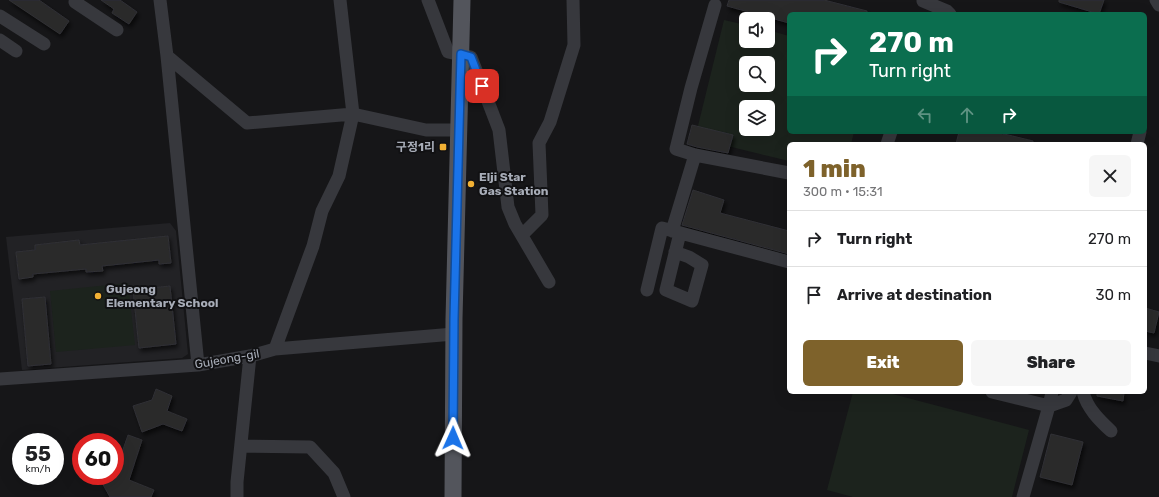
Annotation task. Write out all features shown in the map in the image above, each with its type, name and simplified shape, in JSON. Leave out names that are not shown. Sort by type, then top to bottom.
[{"type":"main road","points":[[453,497],[454,334],[462,0]]},
{"type":"street","points":[[160,0],[198,365]]},
{"type":"street","points":[[275,350],[313,246],[322,211],[339,176],[353,114],[340,0]]},
{"type":"street","points":[[428,0],[448,52],[471,57],[499,130],[508,207],[515,224],[549,282]]},
{"type":"street","points":[[522,235],[542,215],[539,144],[550,122],[574,45],[573,0]]},
{"type":"street","points":[[1156,0],[1159,5]]},
{"type":"street","points":[[74,1],[117,30]]},
{"type":"street","points":[[715,5],[691,88],[676,150],[787,173]]},
{"type":"street","points":[[922,5],[948,12]]},
{"type":"street","points":[[0,16],[44,44]]},
{"type":"street","points":[[0,40],[16,51]]},
{"type":"street","points":[[167,56],[247,123],[353,114],[426,130],[459,130]]},
{"type":"street","points":[[675,252],[676,232],[695,155]]},
{"type":"street","points":[[647,290],[662,228],[787,261]]},
{"type":"street","name":"Gujeong-gil","points":[[0,379],[198,365],[275,350],[454,334]]},
{"type":"street","points":[[1147,353],[1159,356]]},
{"type":"street","points":[[237,497],[250,356]]},
{"type":"street","points":[[1000,394],[1049,406],[1066,400],[1069,394]]},
{"type":"street","points":[[1023,497],[1052,394]]},
{"type":"street","points":[[1084,394],[1098,419],[1111,431]]},
{"type":"street","points":[[241,446],[310,447],[334,473],[344,497]]},
{"type":"shaded area","points":[[724,20],[739,23],[739,48],[775,48],[775,32],[787,35],[787,134],[854,134],[852,142],[787,142],[787,161],[695,138]]},
{"type":"shaded area","name":"Gujeong Elementary School","points":[[170,223],[176,231],[188,354],[182,358],[22,370],[6,237]]},
{"type":"shaded area","points":[[128,283],[135,345],[56,352],[50,291]]},
{"type":"shaded area","points":[[852,394],[893,394],[1029,430],[1012,497],[853,497],[827,490]]},
{"type":"building","points":[[9,0],[39,0],[69,21],[60,34]]},
{"type":"building","points":[[101,0],[120,0],[137,12],[129,24],[112,13],[114,9]]},
{"type":"building","points":[[729,0],[824,0],[867,11],[787,12],[787,22],[775,19],[775,12],[749,12],[727,6]]},
{"type":"building","points":[[1059,0],[1104,0],[1100,12],[1092,12],[1059,2]]},
{"type":"building","points":[[692,125],[733,135],[728,153],[687,144]]},
{"type":"building","points":[[958,134],[1004,134],[1033,141],[1033,142],[956,142]]},
{"type":"building","points":[[693,190],[724,200],[720,213],[787,230],[787,253],[682,225]]},
{"type":"building","points":[[168,236],[171,263],[159,264],[159,260],[102,266],[103,271],[86,272],[86,269],[33,274],[33,277],[19,279],[16,252],[35,250],[35,245],[79,240],[80,245]]},
{"type":"building","points":[[170,286],[176,344],[139,348],[133,290]]},
{"type":"building","points":[[45,297],[51,364],[28,366],[22,299]]},
{"type":"building","points":[[1147,309],[1159,312],[1154,333],[1147,331]]},
{"type":"building","points":[[156,389],[172,396],[167,411],[187,419],[182,431],[163,424],[142,432],[133,406],[152,400]]},
{"type":"building","points":[[1097,394],[1124,394],[1123,401],[1097,396]]},
{"type":"building","points":[[1051,434],[1083,442],[1072,485],[1040,477]]},
{"type":"building","points":[[128,435],[142,440],[129,480],[154,490],[151,497],[110,497],[103,485],[124,485],[124,447]]},
{"type":"place","name":"구정1리","points":[[443,147]]},
{"type":"place","name":"Elji Star Gas Station","points":[[471,184]]},
{"type":"place","name":"Gujeong Elementary School","points":[[98,296]]},
{"type":"route","points":[[453,438],[454,319],[461,54],[471,57],[482,86]]}]
